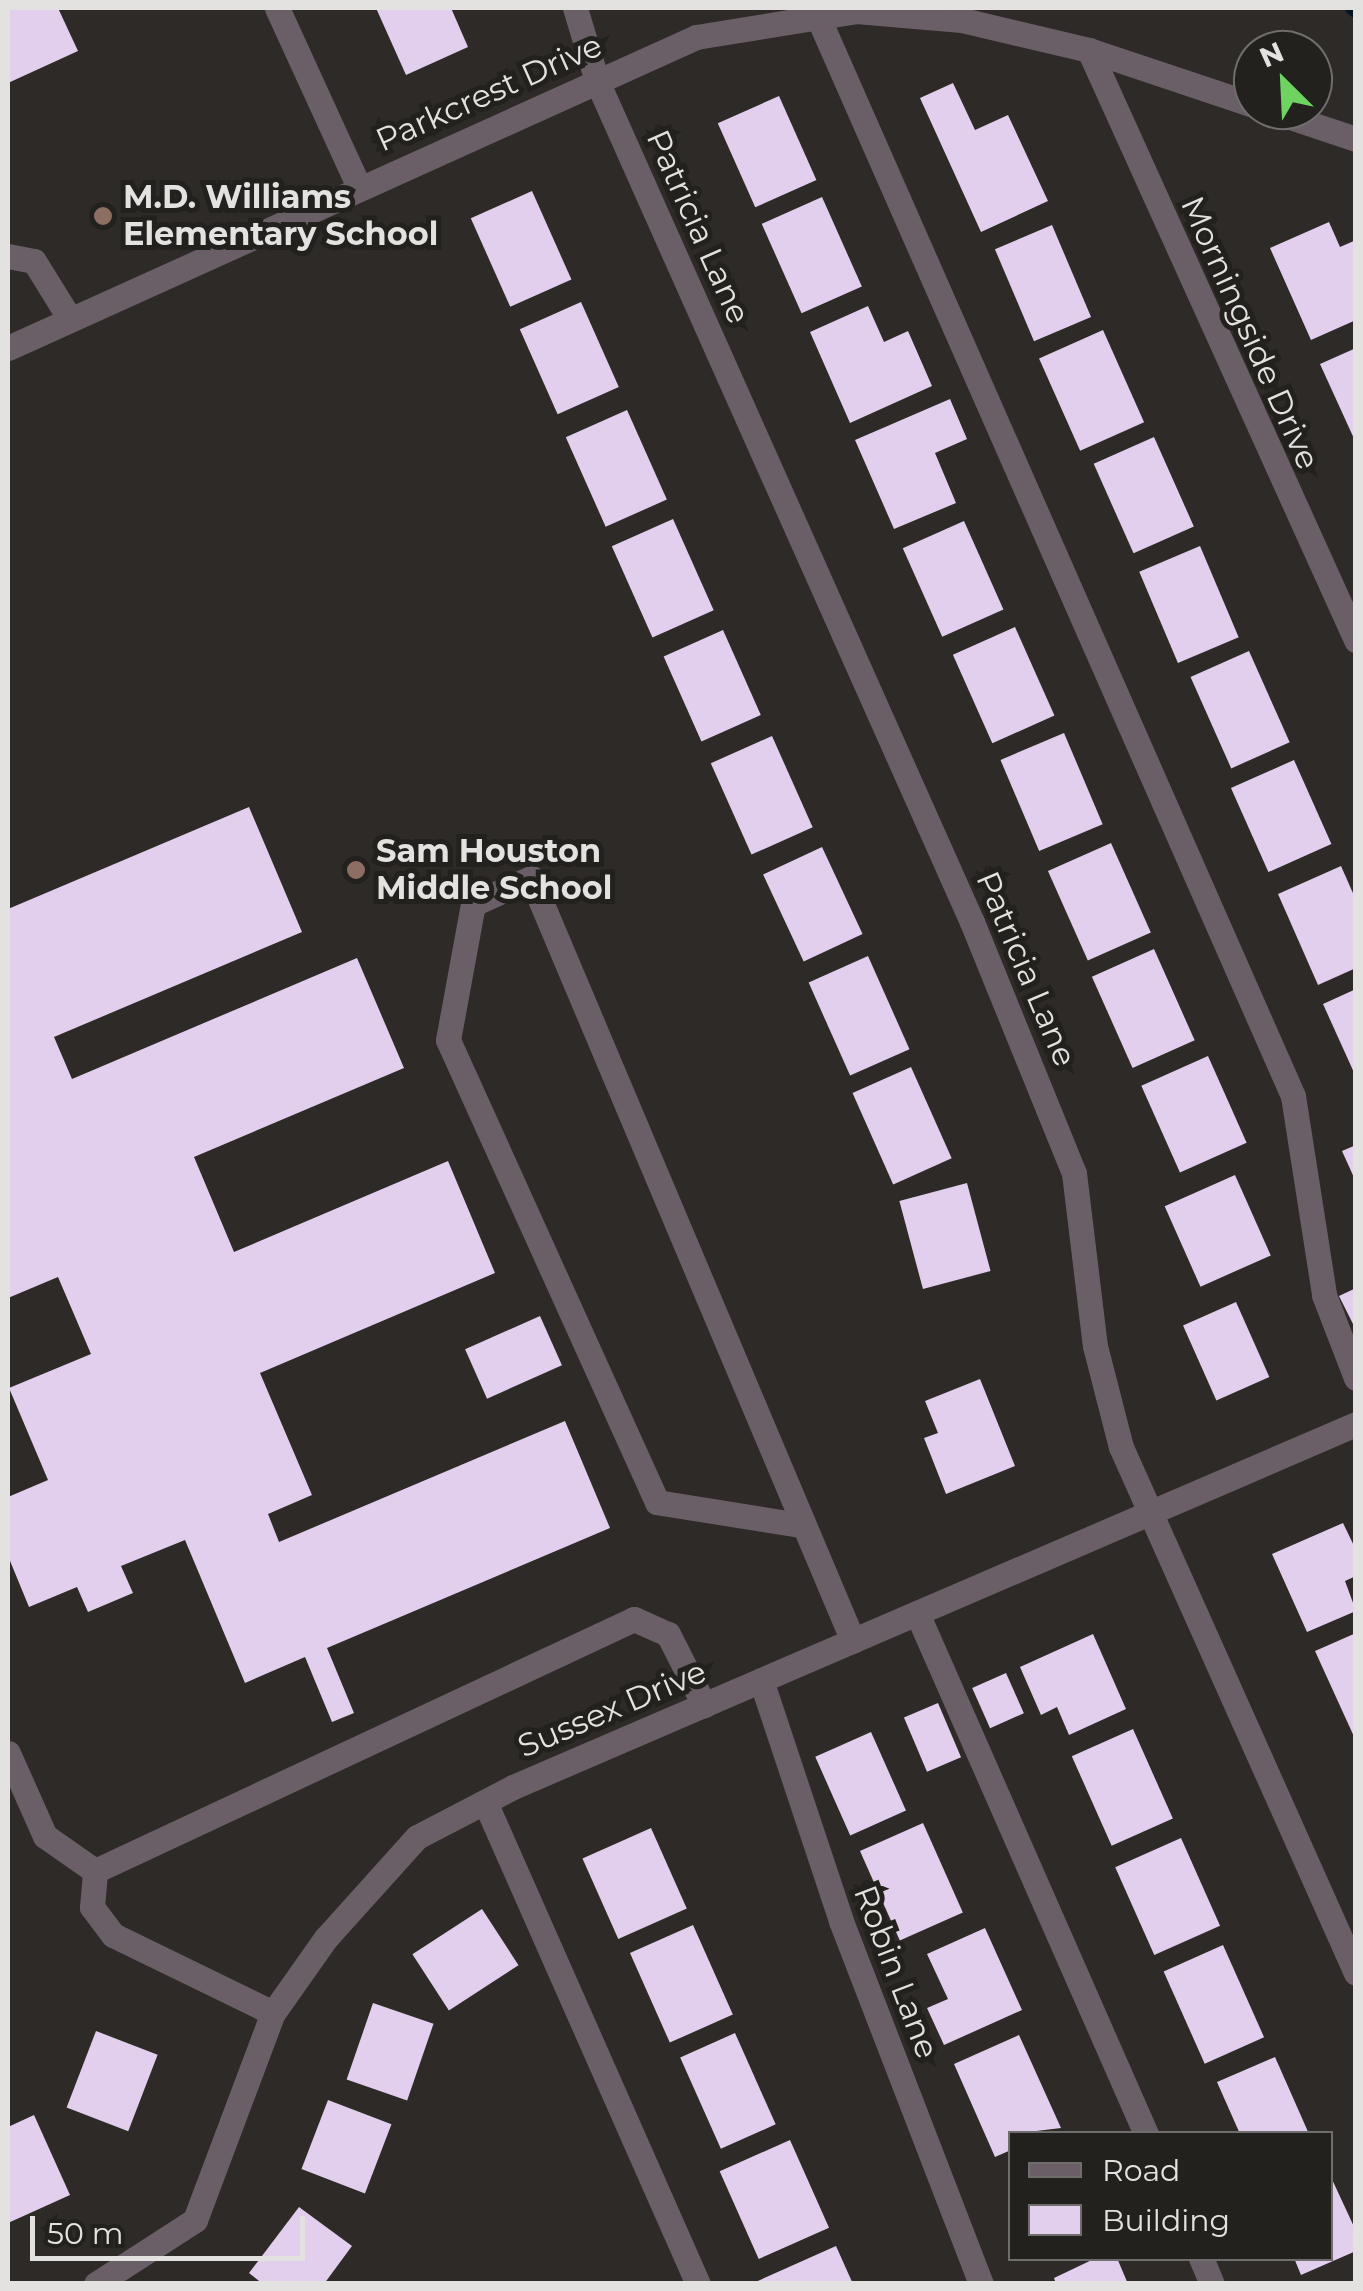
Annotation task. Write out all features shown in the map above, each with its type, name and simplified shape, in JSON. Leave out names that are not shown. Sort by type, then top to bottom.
[{"type":"street","points":[[278,8],[358,188]]},
{"type":"street","name":"Patricia Lane","points":[[574,8],[597,81],[972,922],[1074,1173],[1095,1346],[1121,1447],[1356,1973]]},
{"type":"street","name":"Parkcrest Drive","points":[[8,348],[696,37],[856,11],[962,20],[1089,50],[1233,98]]},
{"type":"street","points":[[818,17],[1293,1096],[1324,1296],[1356,1378]]},
{"type":"street","name":"Morningside Drive","points":[[1089,50],[1356,640]]},
{"type":"street","points":[[1329,130],[1356,139]]},
{"type":"street","points":[[8,256],[34,261],[70,319]]},
{"type":"street","points":[[800,1525],[657,1502],[448,1040],[472,904],[531,878],[800,1525],[853,1641]]},
{"type":"street","name":"Sussex Drive","points":[[96,2284],[194,2220],[273,2013],[326,1938],[417,1837],[485,1802],[704,1705],[1356,1424]]},
{"type":"street","points":[[917,1613],[1145,2131]]},
{"type":"street","points":[[95,1871],[634,1618],[668,1634],[704,1705]]},
{"type":"street","name":"Robin Lane","points":[[761,1680],[841,1921],[981,2284]]},
{"type":"street","points":[[8,1754],[45,1836],[95,1871]]},
{"type":"street","points":[[485,1802],[698,2284]]},
{"type":"street","points":[[95,1871],[92,1907],[113,1934],[273,2013]]},
{"type":"street","points":[[1201,2261],[1212,2284]]},
{"type":"building","points":[[8,8],[58,8],[78,51],[8,83]]},
{"type":"building","points":[[376,8],[451,8],[468,47],[406,75]]},
{"type":"building","points":[[953,83],[975,130],[1008,115],[1048,201],[981,232],[920,98]]},
{"type":"building","points":[[779,96],[816,180],[755,207],[718,123]]},
{"type":"building","points":[[532,191],[571,280],[510,307],[471,218]]},
{"type":"building","points":[[822,197],[862,287],[802,313],[762,224]]},
{"type":"building","points":[[1329,222],[1340,247],[1356,240],[1356,320],[1311,340],[1270,248]]},
{"type":"building","points":[[1052,225],[1091,317],[1034,341],[995,249]]},
{"type":"building","points":[[581,302],[619,387],[558,414],[520,329]]},
{"type":"building","points":[[868,306],[884,342],[908,331],[932,386],[850,423],[810,332]]},
{"type":"building","points":[[1103,330],[1144,422],[1080,451],[1039,358]]},
{"type":"building","points":[[1356,348],[1356,443],[1320,364]]},
{"type":"building","points":[[950,399],[967,439],[935,453],[956,503],[894,529],[855,440]]},
{"type":"building","points":[[627,410],[667,500],[606,527],[566,437]]},
{"type":"building","points":[[1154,437],[1194,527],[1134,553],[1094,464]]},
{"type":"building","points":[[673,519],[714,610],[652,638],[612,546]]},
{"type":"building","points":[[964,521],[1003,610],[942,637],[903,548]]},
{"type":"building","points":[[1200,546],[1239,637],[1178,663],[1139,572]]},
{"type":"building","points":[[1015,627],[1054,716],[992,743],[953,655]]},
{"type":"building","points":[[723,630],[761,715],[701,741],[664,656]]},
{"type":"building","points":[[1249,651],[1290,742],[1231,768],[1191,677]]},
{"type":"building","points":[[1064,733],[1103,824],[1039,851],[1000,760]]},
{"type":"building","points":[[772,736],[813,827],[751,855],[711,763]]},
{"type":"building","points":[[1294,760],[1331,844],[1268,872],[1231,788]]},
{"type":"building","points":[[249,807],[302,932],[54,1037],[72,1079],[357,958],[404,1068],[194,1157],[234,1252],[448,1161],[495,1273],[260,1373],[312,1495],[268,1514],[279,1542],[565,1421],[610,1528],[327,1648],[354,1713],[332,1722],[305,1657],[245,1683],[185,1540],[121,1566],[133,1593],[88,1612],[77,1587],[29,1607],[8,1556],[8,1497],[48,1480],[9,1388],[91,1354],[58,1277],[8,1298],[8,909]]},
{"type":"building","points":[[1111,843],[1151,933],[1088,961],[1048,871]]},
{"type":"building","points":[[822,847],[863,934],[804,961],[763,874]]},
{"type":"building","points":[[1341,866],[1356,900],[1356,968],[1318,985],[1278,894]]},
{"type":"building","points":[[1154,949],[1195,1040],[1133,1068],[1092,977]]},
{"type":"building","points":[[868,956],[909,1049],[850,1076],[809,982]]},
{"type":"building","points":[[1356,989],[1356,1077],[1323,1004]]},
{"type":"building","points":[[1208,1056],[1247,1143],[1180,1172],[1141,1086]]},
{"type":"building","points":[[911,1067],[952,1158],[893,1184],[853,1093]]},
{"type":"building","points":[[1356,1145],[1356,1182],[1342,1151]]},
{"type":"building","points":[[1235,1175],[1271,1255],[1200,1287],[1165,1206]]},
{"type":"building","points":[[967,1183],[991,1271],[923,1289],[899,1201]]},
{"type":"building","points":[[1356,1288],[1356,1330],[1339,1296]]},
{"type":"building","points":[[1236,1302],[1269,1377],[1216,1401],[1183,1326]]},
{"type":"building","points":[[540,1316],[562,1365],[487,1399],[465,1349]]},
{"type":"building","points":[[980,1379],[1015,1466],[946,1494],[924,1438],[938,1433],[925,1401]]},
{"type":"building","points":[[1343,1523],[1356,1550],[1356,1576],[1345,1581],[1356,1611],[1307,1632],[1272,1554]]},
{"type":"building","points":[[1356,1633],[1356,1741],[1315,1651]]},
{"type":"building","points":[[1093,1634],[1126,1709],[1069,1735],[1057,1707],[1041,1715],[1020,1667]]},
{"type":"building","points":[[1006,1673],[1024,1713],[990,1728],[972,1688]]},
{"type":"building","points":[[938,1703],[961,1757],[927,1772],[904,1717]]},
{"type":"building","points":[[1133,1729],[1173,1819],[1112,1846],[1072,1756]]},
{"type":"building","points":[[871,1732],[906,1811],[850,1835],[815,1757]]},
{"type":"building","points":[[923,1823],[963,1913],[900,1941],[860,1851]]},
{"type":"building","points":[[651,1828],[687,1908],[618,1939],[582,1859]]},
{"type":"building","points":[[1181,1838],[1220,1926],[1154,1955],[1115,1867]]},
{"type":"building","points":[[482,1909],[518,1965],[449,2010],[412,1954]]},
{"type":"building","points":[[693,1925],[733,2015],[670,2043],[630,1953]]},
{"type":"building","points":[[985,1928],[1022,2010],[944,2045],[927,2008],[948,1999],[927,1954]]},
{"type":"building","points":[[1223,1945],[1264,2037],[1205,2064],[1164,1971]]},
{"type":"building","points":[[373,2003],[434,2024],[407,2100],[347,2080]]},
{"type":"building","points":[[96,2031],[158,2055],[128,2131],[67,2108]]},
{"type":"building","points":[[735,2033],[776,2124],[721,2149],[680,2057]]},
{"type":"building","points":[[1019,2035],[1061,2128],[1008,2131],[1008,2151],[995,2157],[954,2064]]},
{"type":"building","points":[[1275,2057],[1308,2131],[1239,2131],[1217,2082]]},
{"type":"building","points":[[328,2100],[391,2124],[365,2193],[301,2169]]},
{"type":"building","points":[[34,2115],[70,2195],[8,2223],[8,2127]]},
{"type":"building","points":[[790,2140],[829,2228],[759,2259],[720,2171]]},
{"type":"building","points":[[1333,2181],[1356,2231],[1356,2251],[1301,2275],[1295,2261],[1333,2261]]},
{"type":"building","points":[[299,2207],[352,2246],[324,2284],[263,2284],[249,2273]]},
{"type":"building","points":[[836,2246],[853,2284],[751,2284]]},
{"type":"building","points":[[1090,2261],[1118,2261],[1128,2284],[1056,2284],[1054,2278]]},
{"type":"waterway","points":[[1350,8],[1356,13]]},
{"type":"place","name":"M.D. Williams Elementary School","points":[[103,216]]},
{"type":"place","name":"Sam Houston Middle School","points":[[356,870]]}]
